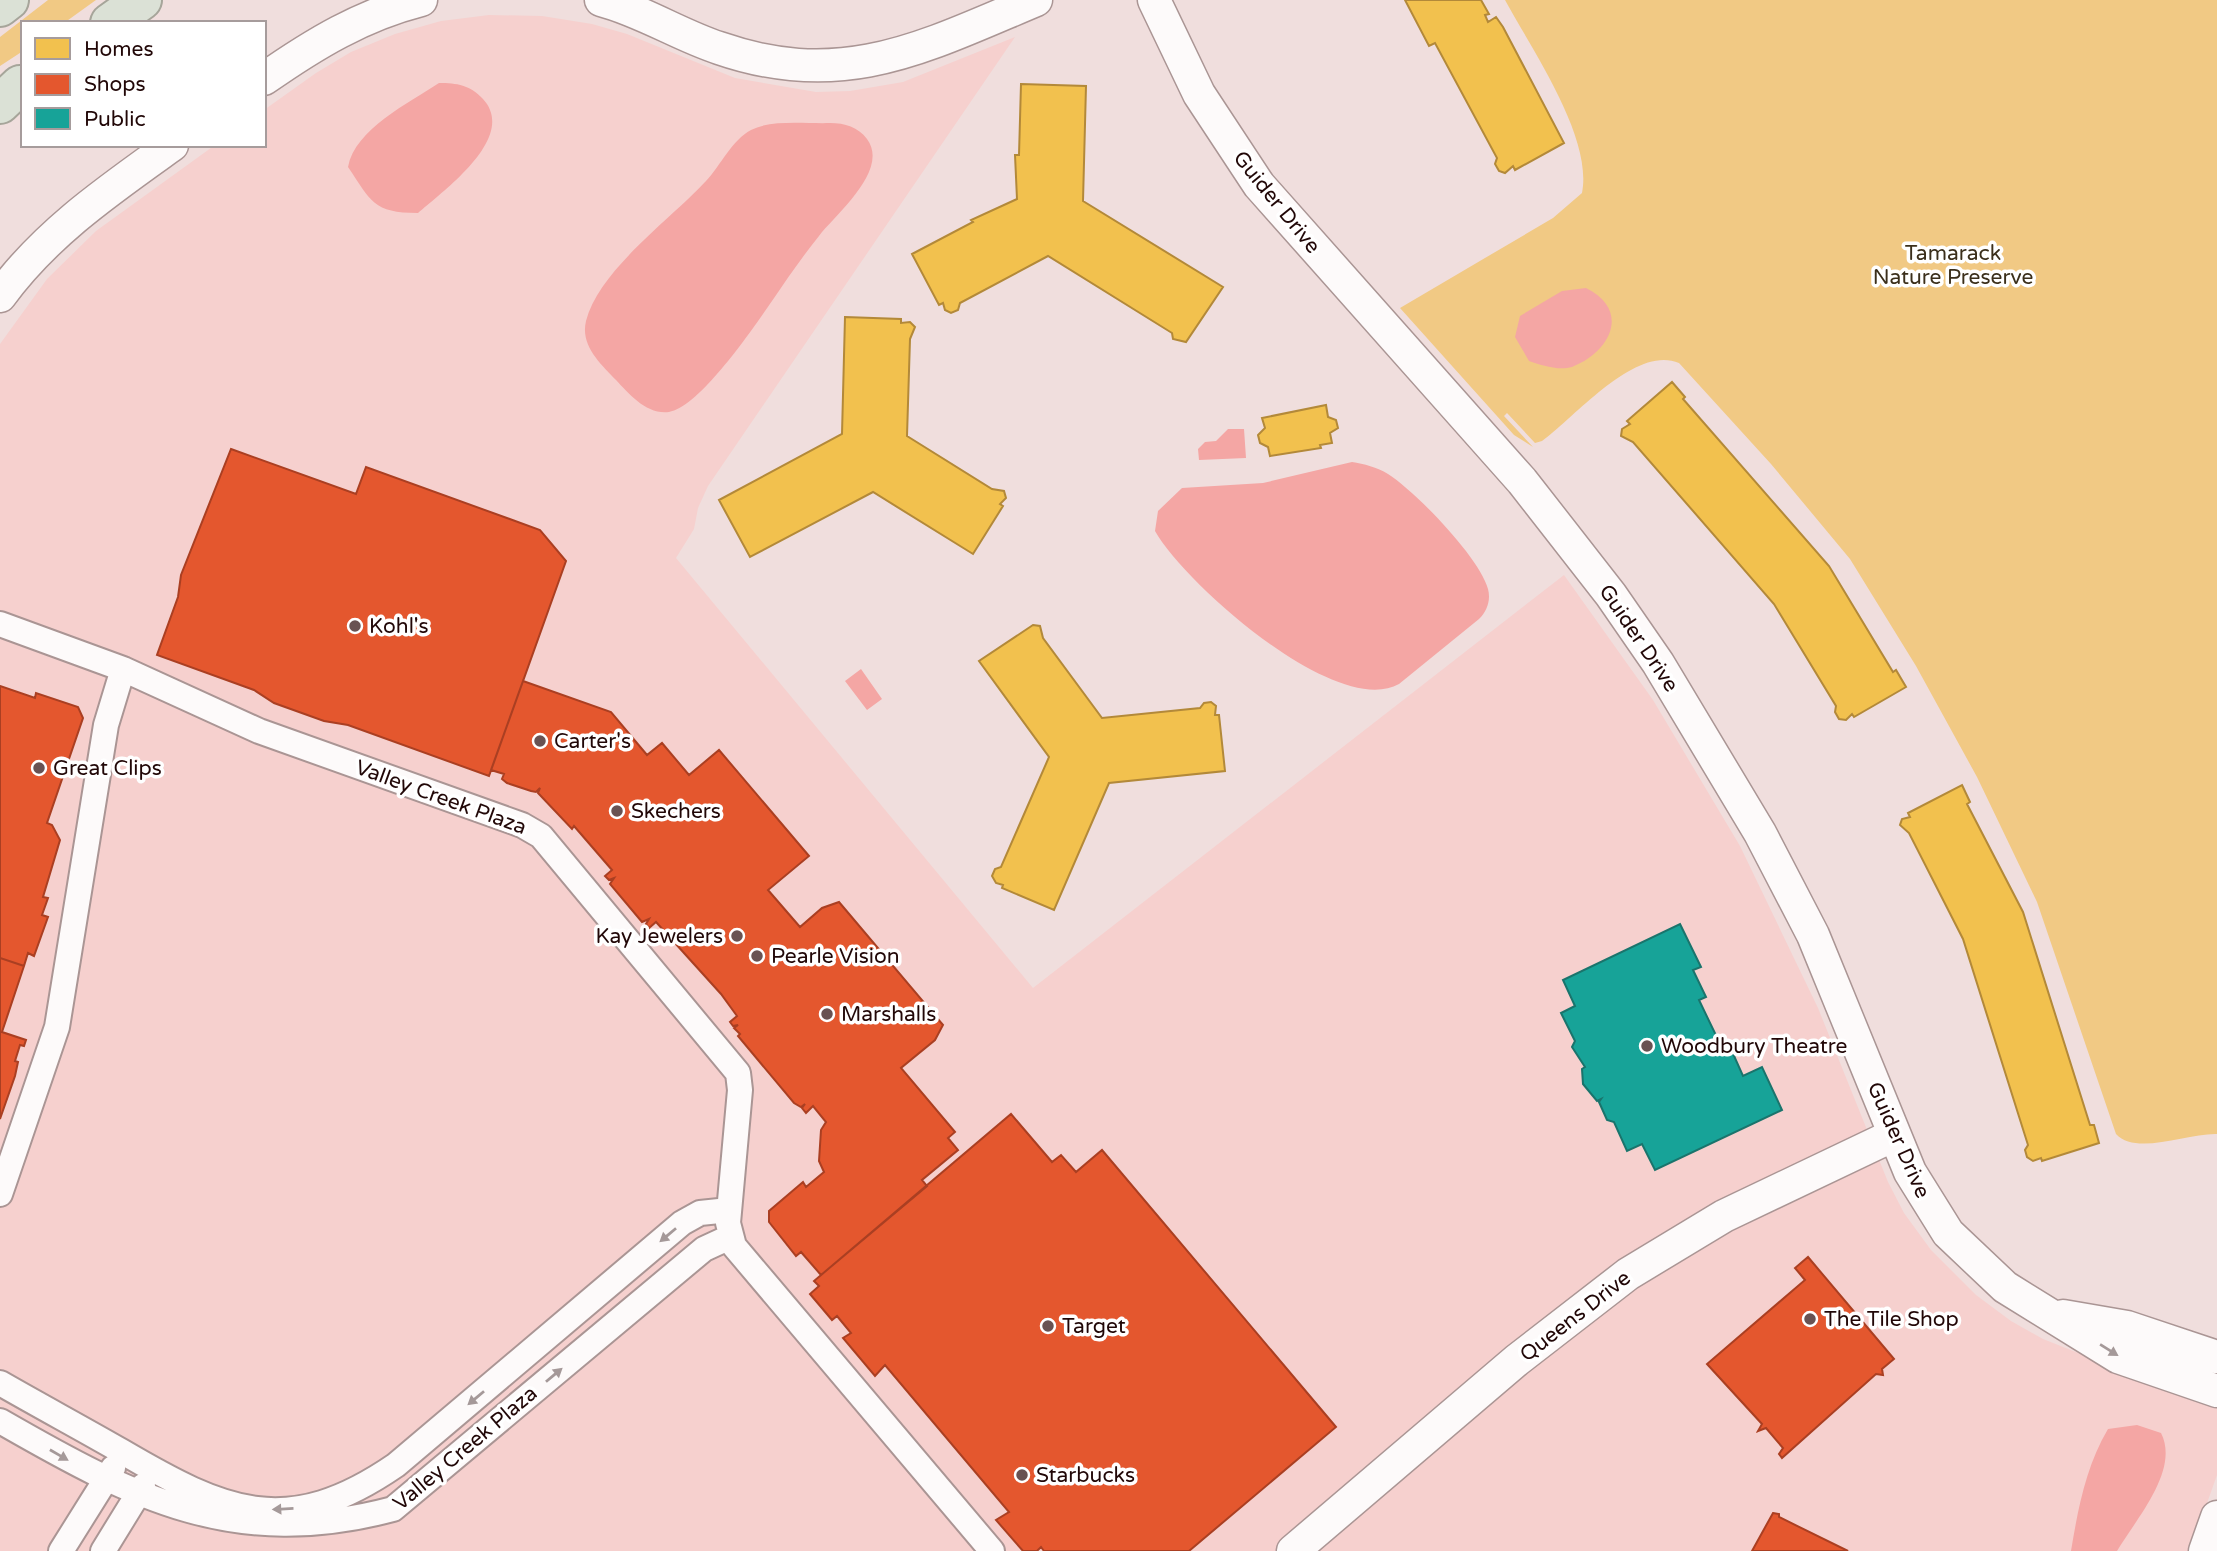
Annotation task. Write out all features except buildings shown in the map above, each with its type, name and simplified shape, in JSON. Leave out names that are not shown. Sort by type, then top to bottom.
[{"type":"highway","points":[[0,7],[9,0]]},
{"type":"highway","points":[[113,21],[142,0]]},
{"type":"street","points":[[266,78],[348,25],[421,0]]},
{"type":"street","points":[[601,0],[629,8],[715,47],[754,60],[810,66],[876,61],[918,50],[1036,0]]},
{"type":"street","name":"Guider Drive","points":[[1154,0],[1199,94],[1259,185],[1522,481],[1597,577],[1658,663],[1760,833],[1813,935],[1894,1135],[1928,1206],[1960,1247],[2005,1287],[2118,1357],[2217,1391]]},
{"type":"street","points":[[0,296],[21,267],[59,230],[169,147]]},
{"type":"street","name":"Valley Creek Plaza","points":[[0,624],[123,669],[237,722],[522,825],[541,836],[735,1068],[740,1090],[729,1210],[730,1237],[704,1249],[415,1493],[393,1509],[358,1528],[278,1543],[229,1538],[180,1523],[0,1420]]},
{"type":"street","points":[[0,1194],[57,1027],[106,725],[123,669]]},
{"type":"street","name":"Queens Drive","points":[[1293,1551],[1527,1352],[1628,1274],[1724,1216],[1894,1135]]},
{"type":"street","name":"Valley Creek Plaza","points":[[0,1383],[193,1492],[236,1507],[296,1508],[345,1495],[396,1465],[682,1223],[700,1213],[729,1210]]},
{"type":"street","points":[[730,1237],[751,1266],[992,1551]]},
{"type":"street","name":"Guider Drive","points":[[2051,1314],[2127,1326],[2217,1357]]},
{"type":"street","points":[[61,1551],[122,1452]]},
{"type":"street","points":[[103,1551],[153,1471]]},
{"type":"street","points":[[2205,1551],[2217,1517]]},
{"type":"shaded area","points":[[489,15],[542,16],[592,24],[627,34],[735,78],[816,92],[850,91],[903,82],[1015,37],[708,486],[698,508],[694,529],[676,558],[1033,988],[1564,575],[1653,700],[1740,846],[1818,1008],[1888,1182],[1904,1213],[1931,1250],[1976,1295],[2011,1321],[2043,1339],[2217,1408],[2217,1475],[2190,1551],[0,1551],[0,344],[47,279],[96,231],[212,147],[266,147],[266,109],[316,73],[351,52],[395,34],[441,21]]},
{"type":"shaded area","points":[[439,83],[463,86],[483,99],[491,114],[491,130],[485,146],[459,177],[418,213],[391,211],[368,196],[348,167],[353,153],[361,141],[385,118]]},
{"type":"shaded area","points":[[769,124],[846,125],[860,131],[872,151],[872,164],[858,191],[819,236],[753,329],[710,382],[682,407],[661,412],[646,407],[598,361],[586,339],[586,321],[593,302],[605,283],[620,264],[706,181],[744,134]]},
{"type":"shaded area","points":[[1586,288],[1600,297],[1612,319],[1605,341],[1586,360],[1572,367],[1555,368],[1529,361],[1515,337],[1520,316],[1562,291]]},
{"type":"shaded area","points":[[1228,429],[1244,429],[1246,458],[1199,460],[1198,449],[1205,442],[1216,441]]},
{"type":"shaded area","points":[[1352,462],[1384,472],[1414,495],[1460,543],[1483,576],[1489,593],[1488,605],[1479,619],[1399,684],[1372,690],[1339,682],[1302,665],[1265,640],[1197,582],[1155,531],[1158,511],[1182,488],[1263,483]]},
{"type":"shaded area","points":[[861,669],[882,699],[867,710],[845,681]]},
{"type":"shaded area","points":[[2137,1425],[2161,1433],[2165,1447],[2165,1463],[2153,1494],[2117,1551],[2071,1551],[2084,1488],[2100,1443],[2108,1429]]},
{"type":"green space","points":[[48,0],[96,0],[67,21],[21,21],[21,52],[0,66],[0,37]]},
{"type":"green space","name":"Tamarack Nature Preserve","points":[[1505,0],[2217,0],[2217,1134],[2136,1143],[2116,1134],[2037,902],[1977,777],[1916,666],[1850,559],[1771,464],[1679,363],[1662,360],[1644,364],[1625,373],[1542,441],[1535,443],[1507,413],[1504,416],[1533,447],[1514,435],[1400,308],[1553,218],[1582,193],[1583,171],[1570,121],[1558,94]]},
{"type":"place","name":"Kohl's","points":[[355,626]]},
{"type":"place","name":"Carter's","points":[[540,741]]},
{"type":"place","name":"Great Clips","points":[[39,768]]},
{"type":"place","name":"Skechers","points":[[617,811]]},
{"type":"place","name":"Kay Jewelers","points":[[737,936]]},
{"type":"place","name":"Pearle Vision","points":[[757,956]]},
{"type":"place","name":"Marshalls","points":[[827,1014]]},
{"type":"place","name":"Woodbury Theatre","points":[[1647,1046]]},
{"type":"place","name":"The Tile Shop","points":[[1810,1319]]},
{"type":"place","name":"Target","points":[[1048,1326]]},
{"type":"place","name":"Starbucks","points":[[1022,1475]]}]
